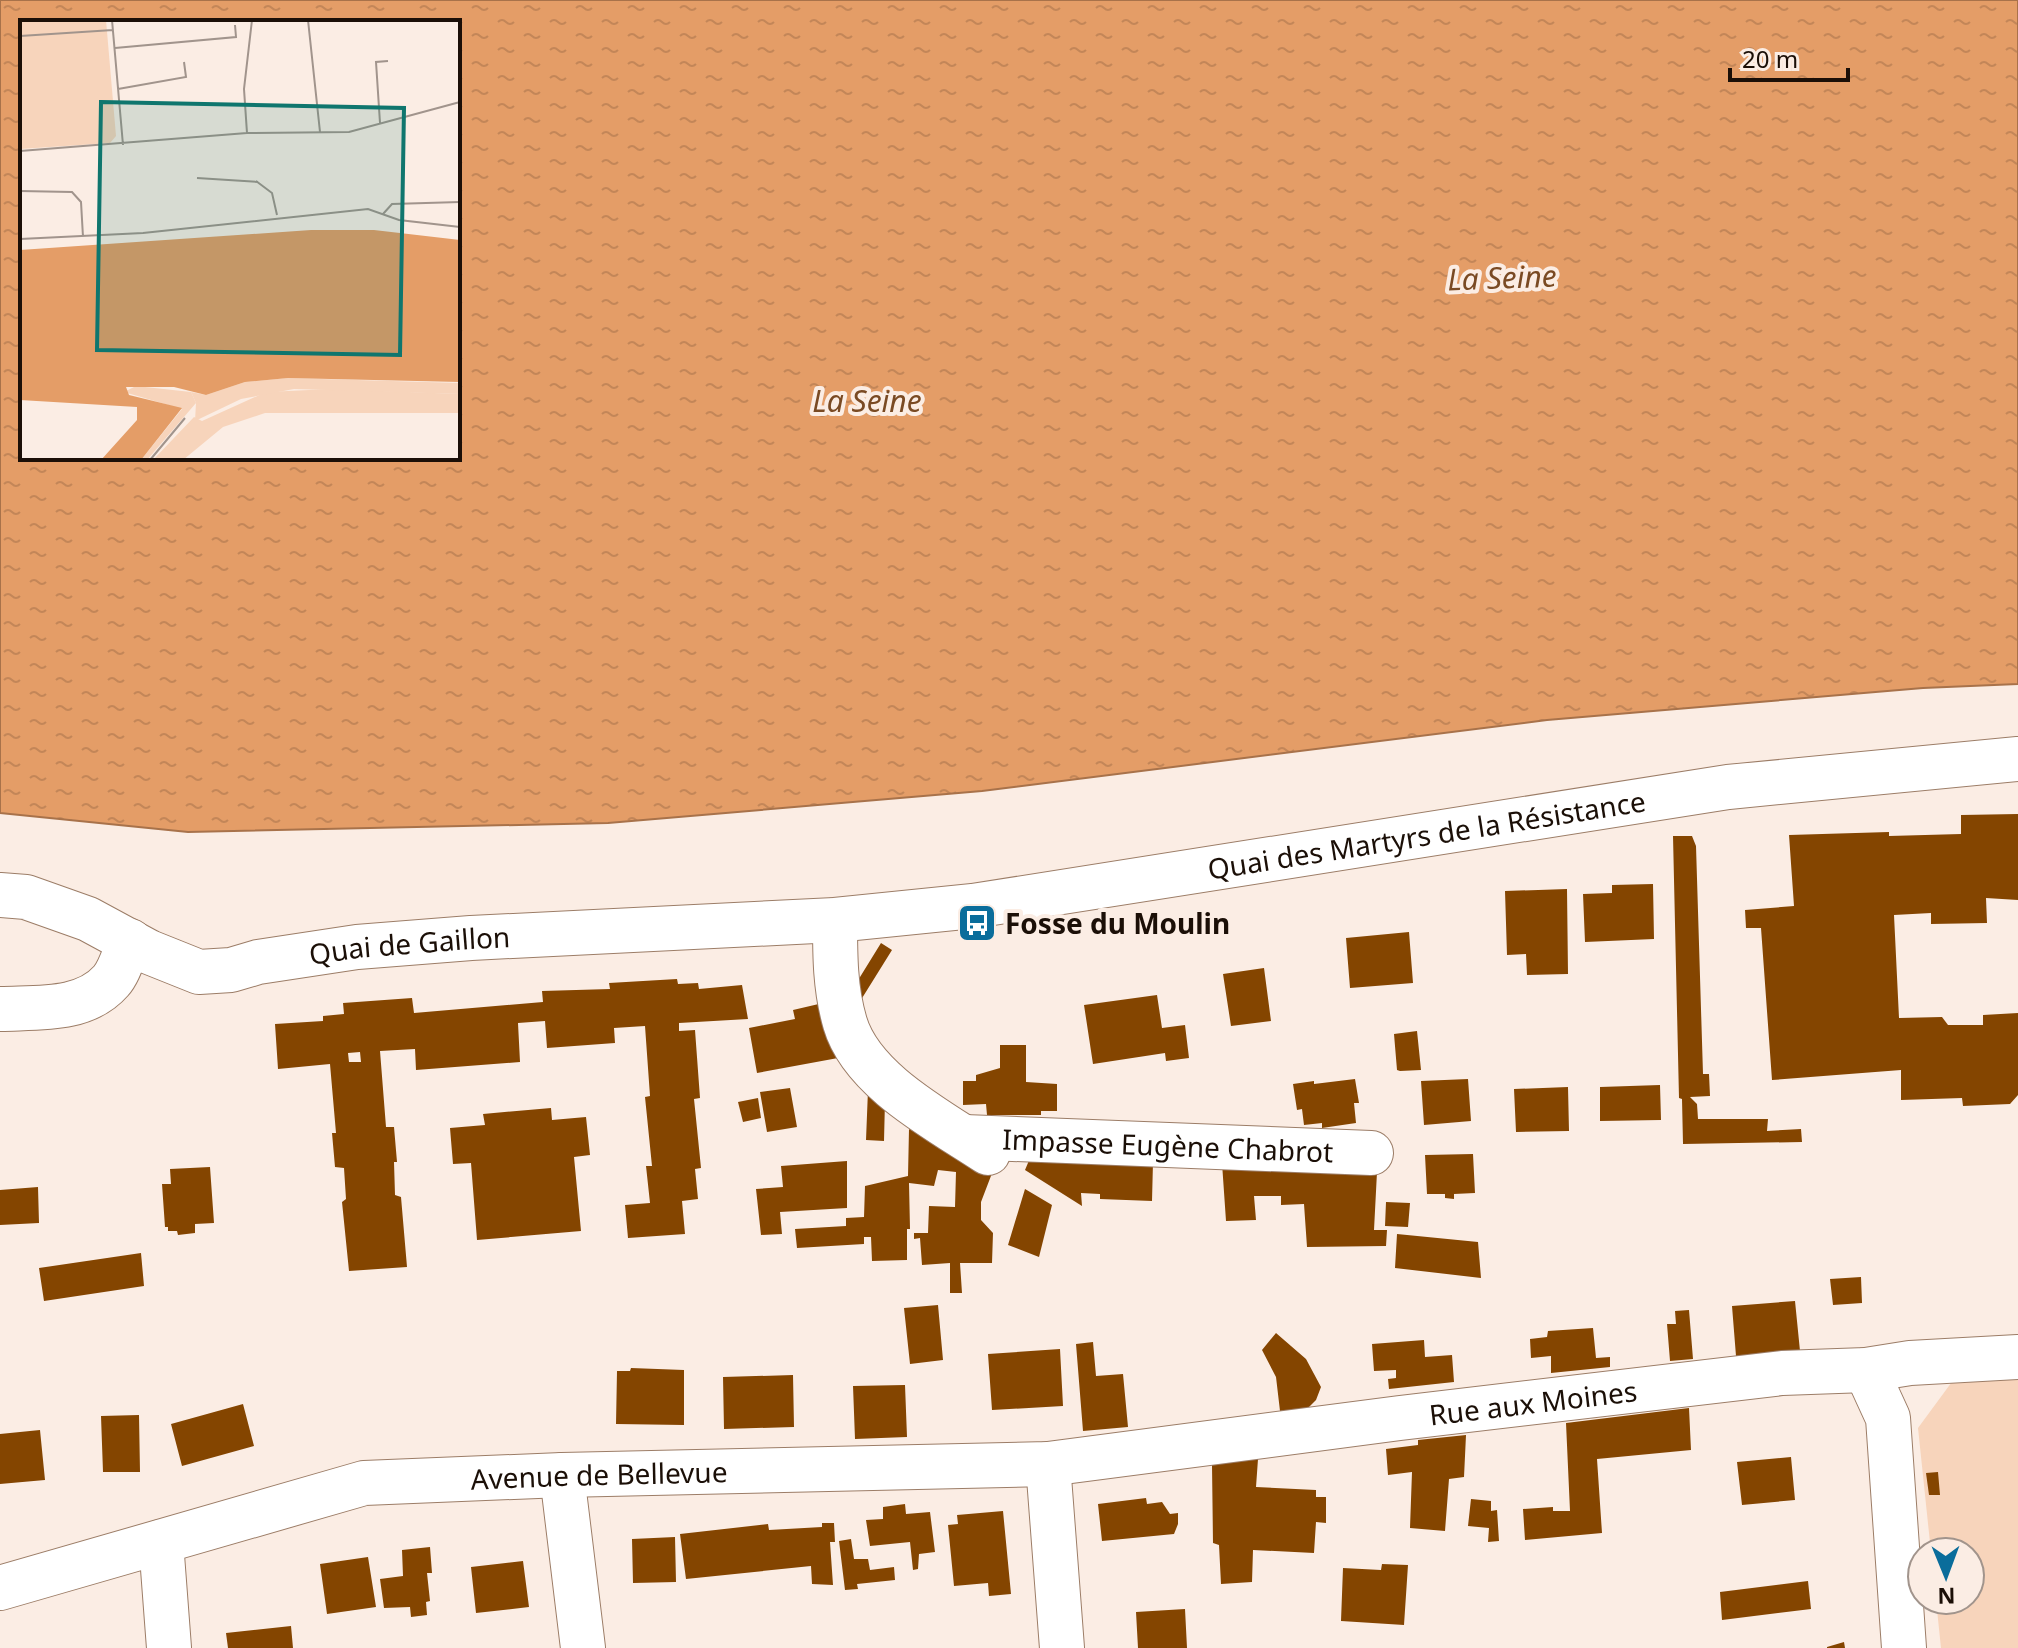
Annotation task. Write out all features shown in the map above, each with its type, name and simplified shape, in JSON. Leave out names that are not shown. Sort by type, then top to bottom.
[{"type":"street","name":"Quai des Martyrs de la Résistance","points":[[835,920],[973,906],[1728,787],[2018,759]]},
{"type":"street","name":"Quai de Gaillon","points":[[0,895],[26,897],[88,919],[149,952],[199,972],[231,970],[258,962],[371,946],[835,920]]},
{"type":"street","name":"Impasse Eugène Chabrot","points":[[835,920],[835,975],[845,1026],[868,1065],[889,1087],[977,1146],[1371,1153]]},
{"type":"street","points":[[0,1009],[69,1005],[96,994],[113,979],[130,941]]},
{"type":"street","name":"Rue aux Moines","points":[[1048,1464],[1782,1373],[1866,1370],[1910,1363],[2018,1357]]},
{"type":"street","points":[[1866,1370],[1888,1418],[1904,1648]]},
{"type":"street","points":[[1048,1464],[1062,1648]]},
{"type":"street","name":"Avenue de Bellevue","points":[[0,1588],[364,1483],[562,1475],[1048,1464]]},
{"type":"street","points":[[562,1475],[583,1648]]},
{"type":"street","points":[[161,1542],[169,1648]]},
{"type":"shaded area","points":[[2018,1371],[2018,1648],[1941,1648],[1938,1616],[1986,1616],[1986,1536],[1929,1536],[1918,1428],[1957,1375]]},
{"type":"water","name":"La Seine","points":[[0,0],[2018,0],[2018,684],[1923,688],[1547,720],[982,791],[608,823],[188,832],[0,813]]},
{"type":"building","points":[[2018,814],[2018,900],[1986,898],[1987,923],[1931,924],[1931,913],[1894,915],[1899,1018],[1942,1017],[1948,1025],[1983,1025],[1983,1015],[2018,1013],[2018,1095],[2010,1104],[1963,1106],[1962,1098],[1901,1100],[1901,1070],[1772,1080],[1761,928],[1746,928],[1745,910],[1794,906],[1789,835],[1889,832],[1889,836],[1961,834],[1961,815]]},
{"type":"building","points":[[1673,836],[1692,836],[1696,846],[1703,1074],[1709,1074],[1710,1096],[1690,1097],[1697,1104],[1698,1119],[1768,1119],[1767,1131],[1801,1129],[1802,1142],[1683,1144],[1682,1099],[1679,1098]]},
{"type":"building","points":[[1653,884],[1654,939],[1585,942],[1583,894],[1612,893],[1612,885]]},
{"type":"building","points":[[1567,889],[1568,974],[1527,975],[1526,954],[1507,955],[1505,891]]},
{"type":"building","points":[[1409,932],[1413,983],[1350,988],[1346,938]]},
{"type":"building","points":[[881,943],[892,950],[859,1003],[852,990]]},
{"type":"building","points":[[1264,968],[1271,1021],[1231,1026],[1223,974]]},
{"type":"building","points":[[677,979],[678,984],[698,983],[699,989],[742,985],[748,1019],[679,1023],[679,1031],[695,1030],[700,1098],[694,1099],[701,1168],[695,1169],[698,1199],[682,1201],[685,1234],[628,1238],[625,1205],[650,1203],[646,1166],[652,1166],[645,1097],[650,1096],[645,1026],[614,1028],[615,1043],[547,1048],[545,1021],[518,1023],[520,1062],[416,1070],[415,1049],[380,1051],[386,1127],[394,1127],[397,1162],[394,1162],[395,1195],[401,1197],[407,1267],[349,1271],[342,1202],[346,1199],[344,1168],[335,1167],[332,1133],[336,1133],[330,1064],[278,1069],[275,1024],[323,1021],[323,1016],[344,1014],[343,1003],[412,998],[414,1013],[543,1002],[542,991],[610,989],[609,983]],"holes":[[[360,1052],[361,1062],[349,1062],[348,1053]]]},
{"type":"building","points":[[1157,995],[1162,1028],[1185,1025],[1189,1058],[1166,1061],[1165,1053],[1093,1064],[1084,1005]]},
{"type":"building","points":[[823,1003],[838,1058],[757,1073],[749,1028],[795,1019],[793,1010]]},
{"type":"building","points":[[1417,1031],[1421,1070],[1397,1070],[1394,1034]]},
{"type":"building","points":[[1000,1045],[1026,1045],[1026,1082],[1057,1084],[1057,1111],[1041,1111],[1041,1115],[987,1115],[986,1104],[963,1105],[963,1081],[976,1081],[976,1075],[1000,1068]]},
{"type":"building","points":[[1355,1079],[1359,1103],[1354,1103],[1356,1123],[1322,1128],[1322,1123],[1304,1125],[1302,1109],[1297,1110],[1293,1084]]},
{"type":"building","points":[[1468,1079],[1471,1121],[1424,1125],[1421,1081]]},
{"type":"building","points":[[1660,1085],[1661,1120],[1600,1121],[1600,1087]]},
{"type":"building","points":[[1568,1087],[1569,1131],[1516,1132],[1514,1089]]},
{"type":"building","points":[[790,1088],[797,1127],[767,1132],[760,1092]]},
{"type":"building","points":[[868,1090],[885,1100],[884,1141],[866,1140]]},
{"type":"building","points":[[758,1098],[761,1118],[743,1122],[738,1102]]},
{"type":"building","points":[[551,1108],[552,1120],[586,1117],[590,1155],[574,1157],[581,1231],[477,1240],[471,1163],[453,1164],[450,1128],[485,1125],[483,1114]]},
{"type":"building","points":[[909,1129],[994,1168],[981,1202],[981,1220],[993,1233],[992,1263],[960,1263],[962,1293],[950,1293],[950,1263],[922,1265],[920,1238],[914,1239],[914,1233],[928,1233],[929,1206],[955,1207],[956,1172],[938,1170],[934,1186],[909,1183],[907,1260],[872,1261],[871,1237],[864,1237],[864,1244],[797,1248],[795,1229],[846,1226],[846,1218],[864,1217],[865,1186],[908,1176]]},
{"type":"building","points":[[1033,1151],[1153,1162],[1152,1201],[1100,1199],[1100,1194],[1081,1193],[1082,1206],[1025,1170]]},
{"type":"building","points":[[1473,1154],[1475,1193],[1454,1194],[1454,1199],[1445,1198],[1445,1194],[1427,1194],[1425,1155]]},
{"type":"building","points":[[847,1161],[847,1208],[780,1212],[782,1234],[761,1235],[756,1189],[783,1187],[781,1166]]},
{"type":"building","points":[[1222,1163],[1377,1172],[1374,1230],[1387,1230],[1386,1246],[1307,1247],[1304,1204],[1281,1205],[1281,1196],[1254,1196],[1256,1220],[1226,1221]]},
{"type":"building","points":[[210,1167],[214,1223],[195,1224],[195,1233],[178,1235],[177,1231],[168,1231],[165,1227],[162,1184],[171,1184],[170,1169]]},
{"type":"building","points":[[38,1187],[39,1223],[0,1225],[0,1190]]},
{"type":"building","points":[[1025,1189],[1052,1205],[1039,1257],[1008,1245]]},
{"type":"building","points":[[1386,1202],[1410,1203],[1408,1227],[1385,1226]]},
{"type":"building","points":[[1397,1234],[1478,1242],[1481,1278],[1395,1268]]},
{"type":"building","points":[[141,1253],[144,1286],[44,1301],[39,1268]]},
{"type":"building","points":[[1861,1277],[1862,1303],[1833,1305],[1830,1279]]},
{"type":"building","points":[[1795,1301],[1800,1351],[1736,1356],[1732,1306]]},
{"type":"building","points":[[938,1305],[943,1360],[910,1364],[904,1308]]},
{"type":"building","points":[[1689,1310],[1693,1359],[1670,1361],[1667,1324],[1676,1324],[1675,1311]]},
{"type":"building","points":[[1593,1328],[1596,1358],[1610,1357],[1610,1367],[1551,1373],[1551,1356],[1531,1358],[1530,1339],[1547,1337],[1548,1331]]},
{"type":"building","points":[[1276,1333],[1306,1359],[1321,1387],[1316,1400],[1308,1408],[1280,1411],[1276,1377],[1262,1350]]},
{"type":"building","points":[[1424,1340],[1425,1357],[1452,1355],[1454,1382],[1389,1389],[1388,1379],[1396,1378],[1396,1370],[1374,1371],[1372,1344]]},
{"type":"building","points":[[1093,1342],[1096,1376],[1123,1374],[1128,1427],[1083,1431],[1076,1344]]},
{"type":"building","points":[[1060,1349],[1063,1406],[992,1410],[988,1354]]},
{"type":"building","points":[[631,1368],[684,1370],[684,1425],[616,1424],[617,1371],[630,1371]]},
{"type":"building","points":[[793,1375],[794,1427],[724,1429],[723,1377]]},
{"type":"building","points":[[905,1385],[907,1437],[855,1439],[853,1386]]},
{"type":"building","points":[[243,1404],[254,1446],[182,1466],[171,1424]]},
{"type":"building","points":[[1689,1408],[1691,1450],[1597,1459],[1602,1533],[1525,1540],[1523,1509],[1553,1507],[1553,1511],[1570,1511],[1566,1423]]},
{"type":"building","points":[[139,1415],[140,1472],[103,1472],[101,1416]]},
{"type":"building","points":[[40,1430],[45,1480],[0,1484],[0,1434]]},
{"type":"building","points":[[1466,1435],[1464,1477],[1449,1479],[1445,1531],[1410,1528],[1412,1472],[1388,1475],[1386,1449],[1418,1445],[1418,1440]]},
{"type":"building","points":[[1791,1457],[1795,1500],[1742,1505],[1737,1462]]},
{"type":"building","points":[[1258,1459],[1256,1487],[1316,1490],[1316,1497],[1326,1497],[1326,1523],[1316,1522],[1314,1553],[1253,1550],[1252,1582],[1221,1584],[1219,1545],[1213,1543],[1212,1465]]},
{"type":"building","points":[[1938,1472],[1940,1495],[1929,1495],[1926,1473]]},
{"type":"building","points":[[1146,1498],[1147,1504],[1162,1502],[1170,1514],[1178,1513],[1174,1534],[1102,1541],[1098,1504]]},
{"type":"building","points":[[1471,1499],[1491,1501],[1491,1511],[1497,1510],[1499,1541],[1488,1542],[1489,1528],[1468,1526]]},
{"type":"building","points":[[905,1504],[906,1514],[930,1512],[935,1552],[919,1554],[918,1569],[913,1570],[910,1542],[870,1546],[866,1520],[883,1519],[883,1507]]},
{"type":"building","points":[[1003,1511],[1011,1594],[989,1596],[988,1583],[954,1586],[948,1525],[958,1524],[957,1515]]},
{"type":"building","points":[[822,1523],[834,1523],[835,1542],[830,1542],[833,1585],[812,1584],[811,1566],[686,1579],[680,1534],[768,1524],[769,1530],[822,1527]]},
{"type":"building","points":[[675,1537],[676,1582],[633,1583],[632,1539]]},
{"type":"building","points":[[851,1539],[854,1559],[868,1559],[870,1570],[894,1567],[895,1580],[857,1584],[858,1589],[845,1590],[839,1541]]},
{"type":"building","points":[[430,1547],[432,1573],[427,1573],[430,1601],[426,1602],[427,1615],[411,1617],[410,1607],[384,1608],[380,1579],[403,1576],[402,1550]]},
{"type":"building","points":[[368,1557],[376,1607],[327,1614],[320,1564]]},
{"type":"building","points":[[523,1561],[529,1607],[476,1613],[471,1567]]},
{"type":"building","points":[[1382,1564],[1408,1565],[1404,1625],[1341,1621],[1343,1568],[1381,1570]]},
{"type":"building","points":[[1808,1581],[1811,1609],[1722,1620],[1720,1592]]},
{"type":"building","points":[[1185,1609],[1187,1648],[1138,1648],[1136,1612]]},
{"type":"building","points":[[291,1626],[293,1648],[228,1648],[226,1633]]},
{"type":"building","points":[[1844,1642],[1845,1648],[1827,1648],[1827,1647]]},
{"type":"place","name":"Fosse du Moulin","points":[[977,923]]}]
